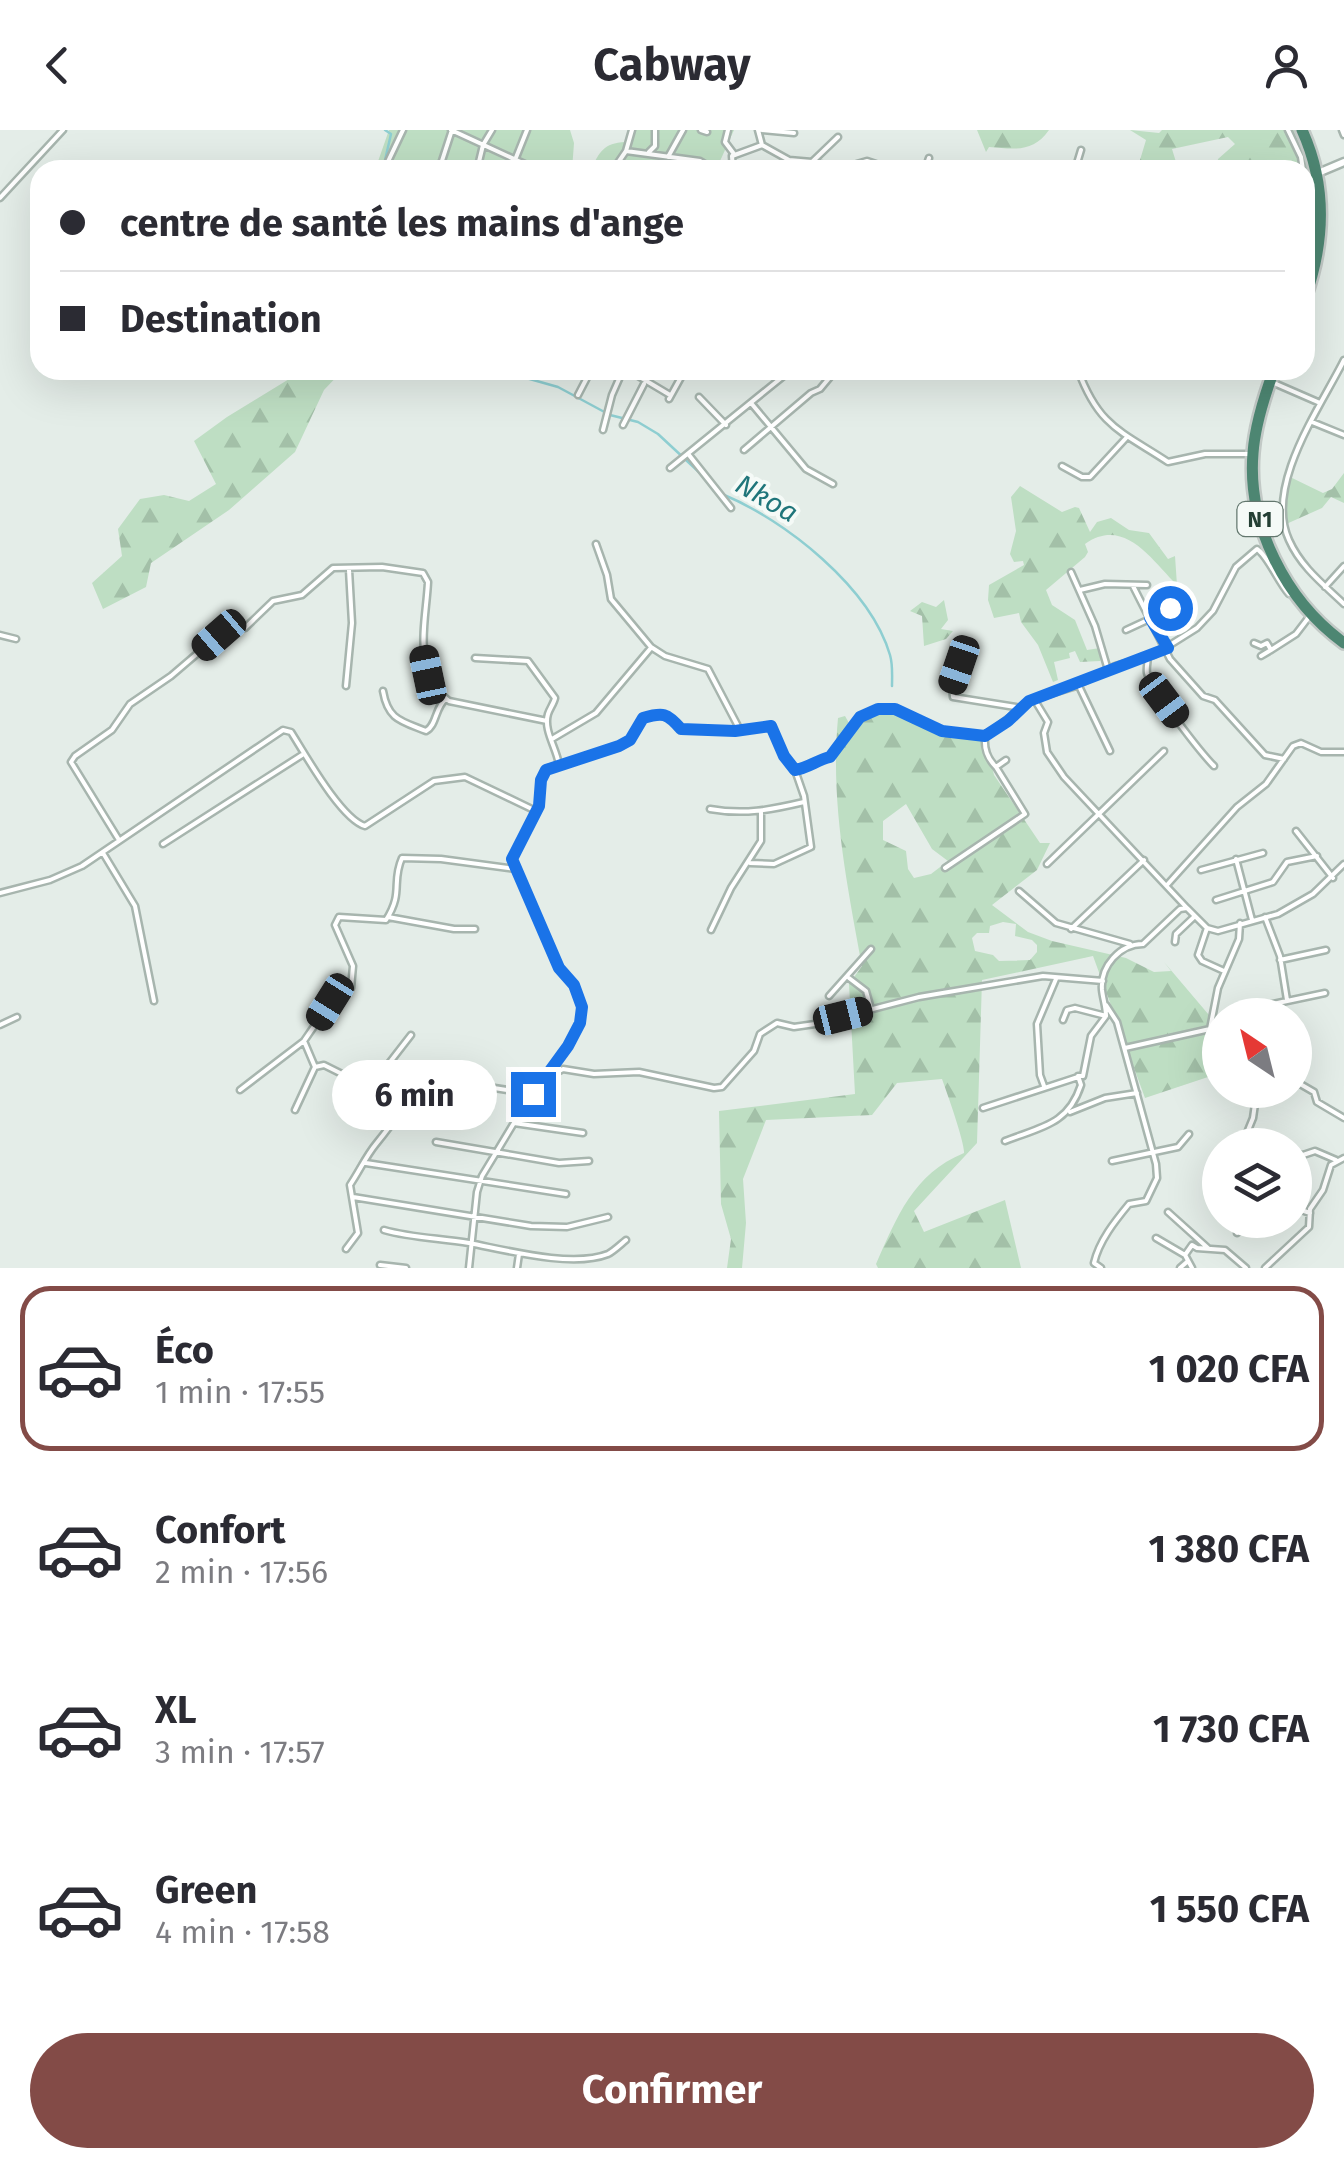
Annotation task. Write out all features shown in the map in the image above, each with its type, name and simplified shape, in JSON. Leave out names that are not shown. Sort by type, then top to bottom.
[{"type":"highway","points":[[1302,130],[1306,160]]},
{"type":"highway","points":[[1315,194],[1321,211],[1315,262]]},
{"type":"highway","name":"N1","points":[[1270,380],[1252,454],[1255,494],[1266,538],[1290,586],[1310,612],[1344,643]]},
{"type":"street","points":[[35,160],[63,130]]},
{"type":"street","points":[[389,160],[403,130]]},
{"type":"street","points":[[442,160],[452,130],[519,160]]},
{"type":"street","points":[[479,160],[492,130]]},
{"type":"street","points":[[515,158],[527,130]]},
{"type":"street","points":[[620,160],[632,130]]},
{"type":"street","points":[[648,153],[655,146],[655,130]]},
{"type":"street","points":[[668,157],[683,130]]},
{"type":"street","points":[[728,130],[725,142],[734,154]]},
{"type":"street","points":[[762,145],[760,130],[794,134]]},
{"type":"street","points":[[1288,130],[1302,160]]},
{"type":"street","points":[[814,160],[838,137]]},
{"type":"street","points":[[732,160],[734,154],[762,145],[789,160]]},
{"type":"street","points":[[1078,160],[1081,150]]},
{"type":"street","points":[[626,151],[687,160]]},
{"type":"street","points":[[1315,172],[1344,162]]},
{"type":"street","points":[[0,198],[30,166]]},
{"type":"street","points":[[1343,602],[1315,579],[1286,536],[1282,506],[1284,485],[1344,360]]},
{"type":"street","points":[[578,395],[586,380]]},
{"type":"street","points":[[603,430],[620,380]]},
{"type":"street","points":[[641,380],[670,397],[679,380]]},
{"type":"street","points":[[670,468],[779,380]]},
{"type":"street","points":[[744,450],[826,380]]},
{"type":"street","points":[[1082,380],[1102,418],[1170,462],[1205,454],[1252,454]]},
{"type":"street","points":[[1277,380],[1321,404]]},
{"type":"street","points":[[623,424],[644,382]]},
{"type":"street","points":[[699,397],[726,425]]},
{"type":"street","points":[[750,403],[806,468],[833,484]]},
{"type":"street","points":[[1312,422],[1344,435]]},
{"type":"street","points":[[1062,466],[1090,477],[1127,436]]},
{"type":"street","points":[[689,455],[731,508]]},
{"type":"street","points":[[596,544],[608,575],[611,599],[651,647],[665,656],[708,669],[740,730]]},
{"type":"street","points":[[795,770],[830,757],[860,717],[878,709],[895,709],[942,731],[985,736],[1034,699],[1168,648],[1207,620],[1236,567],[1257,549],[1264,553],[1278,582],[1310,612],[1296,634],[1261,656]]},
{"type":"street","points":[[1325,587],[1344,566]]},
{"type":"street","points":[[119,840],[84,787],[72,762],[74,756],[112,730],[130,704],[219,635],[245,628],[273,601],[302,594],[333,568],[382,567],[423,572],[428,582],[422,645],[428,675],[446,699],[548,721]]},
{"type":"street","points":[[346,686],[352,624],[349,570]]},
{"type":"street","points":[[1072,572],[1108,670]]},
{"type":"street","points":[[1080,590],[1105,584],[1147,585]]},
{"type":"street","points":[[1134,586],[1168,648],[1170,659],[1203,696],[1215,700],[1265,756],[1284,760]]},
{"type":"street","points":[[1126,630],[1182,604]]},
{"type":"street","points":[[0,635],[16,639]]},
{"type":"street","points":[[1254,644],[1267,643],[1271,650]]},
{"type":"street","points":[[552,739],[596,713],[651,647]]},
{"type":"street","points":[[1148,656],[1146,670],[1152,684],[1214,766]]},
{"type":"street","points":[[475,658],[528,661],[534,666],[555,698],[548,721],[559,765]]},
{"type":"street","points":[[959,665],[953,696],[1022,708]]},
{"type":"street","points":[[1078,684],[1110,750]]},
{"type":"street","points":[[383,691],[386,708],[392,715],[426,730],[432,728],[446,699]]},
{"type":"street","points":[[1034,699],[1048,722],[1044,734],[1047,752],[1064,777],[1207,928],[1218,930],[1292,906],[1332,878],[1344,864]]},
{"type":"street","points":[[469,1268],[480,1182],[514,1122],[580,1023],[582,1007],[574,985],[559,968],[512,859],[536,811],[546,770],[619,746],[630,740],[643,718],[661,712],[681,729],[771,726],[795,770],[811,847],[774,864],[750,863]]},
{"type":"street","points":[[0,892],[50,880],[82,866],[282,730],[291,732],[354,823],[364,826],[434,781],[465,777],[536,811]]},
{"type":"street","points":[[945,868],[1025,814],[986,755],[985,736]]},
{"type":"street","points":[[1167,884],[1237,807],[1266,784],[1293,746],[1301,743],[1322,752],[1344,752]]},
{"type":"street","points":[[1047,864],[1164,751]]},
{"type":"street","points":[[163,844],[304,754]]},
{"type":"street","points":[[996,767],[1006,760]]},
{"type":"street","points":[[710,808],[736,814],[804,802]]},
{"type":"street","points":[[711,930],[730,888],[750,863],[760,841],[762,812]]},
{"type":"street","points":[[1296,831],[1332,878]]},
{"type":"street","points":[[102,852],[135,906],[154,1001]]},
{"type":"street","points":[[1201,870],[1263,853]]},
{"type":"street","points":[[1216,900],[1273,882],[1287,862],[1317,856]]},
{"type":"street","points":[[240,1090],[304,1041],[330,1002],[351,988],[353,966],[335,925],[339,917],[386,920],[397,903],[402,858],[516,869]]},
{"type":"street","points":[[1236,859],[1252,920]]},
{"type":"street","points":[[1071,928],[1144,860]]},
{"type":"street","points":[[1019,891],[1056,924],[1134,944],[1143,944],[1186,908]]},
{"type":"street","points":[[1175,942],[1176,934],[1196,916]]},
{"type":"street","points":[[388,917],[475,929]]},
{"type":"street","points":[[1265,917],[1280,960],[1287,998]]},
{"type":"street","points":[[1124,1048],[1210,1029],[1218,988],[1239,939],[1240,924]]},
{"type":"street","points":[[1207,928],[1198,955],[1202,961],[1226,971]]},
{"type":"street","points":[[983,1108],[1083,1076],[1091,1036],[1106,1016],[1103,981],[1116,953],[1134,944]]},
{"type":"street","points":[[829,996],[872,949]]},
{"type":"street","points":[[1280,960],[1326,950]]},
{"type":"street","points":[[546,1078],[562,1068],[594,1074],[639,1072],[722,1087],[754,1051],[760,1034],[777,1023],[794,1027],[815,1024],[919,997],[1043,976],[1103,981]]},
{"type":"street","points":[[848,977],[866,991],[872,1009]]},
{"type":"street","points":[[1044,1086],[1037,1024],[1056,979]]},
{"type":"street","points":[[1298,998],[1325,993]]},
{"type":"street","points":[[1101,1268],[1094,1262],[1106,1235],[1129,1204],[1146,1200],[1155,1186],[1157,1172],[1117,1022],[1106,1006]]},
{"type":"street","points":[[1063,1020],[1067,1010],[1075,1008],[1106,1016]]},
{"type":"street","points":[[0,1025],[17,1017]]},
{"type":"street","points":[[315,1067],[324,1065],[362,1084],[380,1075],[411,1035]]},
{"type":"street","points":[[295,1110],[315,1067],[304,1041]]},
{"type":"street","points":[[1070,1112],[1082,1085],[1078,1076]]},
{"type":"street","points":[[346,1249],[358,1233],[350,1185],[404,1107],[411,1080],[443,1080],[533,1094]]},
{"type":"street","points":[[1312,1091],[1317,1102],[1344,1118]]},
{"type":"street","points":[[1006,1141],[1104,1098],[1137,1093]]},
{"type":"street","points":[[514,1122],[583,1132]]},
{"type":"street","points":[[1112,1160],[1178,1147],[1189,1134]]},
{"type":"street","points":[[436,1142],[559,1163],[589,1162]]},
{"type":"street","points":[[1312,1152],[1336,1160]]},
{"type":"street","points":[[1312,1208],[1331,1165],[1344,1158]]},
{"type":"street","points":[[366,1163],[566,1194]]},
{"type":"street","points":[[353,1197],[531,1226],[567,1227],[608,1218]]},
{"type":"street","points":[[1168,1212],[1208,1249]]},
{"type":"street","points":[[384,1230],[519,1254],[583,1258],[609,1254],[626,1240]]},
{"type":"street","points":[[1156,1238],[1186,1258],[1192,1268]]},
{"type":"street","points":[[1265,1268],[1300,1238]]},
{"type":"street","points":[[1180,1268],[1192,1245],[1224,1250],[1246,1268]]},
{"type":"street","points":[[517,1268],[519,1254]]},
{"type":"street","points":[[380,1265],[406,1268]]},
{"type":"green space","points":[[389,130],[570,130],[574,143],[573,160],[378,160]]},
{"type":"green space","points":[[633,130],[734,130],[720,160],[596,160],[612,144],[625,142]]},
{"type":"green space","points":[[977,130],[1049,130],[1030,146],[989,147],[986,152]]},
{"type":"green space","points":[[1130,130],[1302,130],[1310,160],[1218,160],[1235,144],[1228,137],[1172,149],[1175,160],[1140,160],[1146,140]]},
{"type":"green space","points":[[287,380],[334,380],[324,390],[295,452],[229,510],[151,563],[146,587],[103,609],[92,583],[122,556],[118,529],[140,499],[164,495],[189,501],[216,484],[194,441]]},
{"type":"green space","points":[[1344,473],[1344,503],[1331,497],[1322,508],[1284,525],[1283,488],[1288,476],[1323,493],[1332,489]]},
{"type":"green space","points":[[1020,486],[1062,512],[1079,508],[1090,532],[1097,522],[1111,518],[1129,530],[1149,533],[1168,559],[1175,556],[1177,585],[1125,538],[1099,537],[1085,544],[1085,557],[1046,590],[1052,605],[1075,620],[1087,650],[1100,648],[1103,652],[1100,661],[1080,662],[1075,651],[1069,653],[1070,658],[1054,662],[1058,680],[1053,682],[1019,613],[994,618],[988,600],[989,585],[1024,565],[1023,561],[1014,562],[1010,554],[1016,531],[1011,497]]},
{"type":"green space","points":[[944,600],[948,620],[941,629],[953,631],[946,639],[924,646],[922,616],[910,611],[922,602],[936,607]]},
{"type":"green space","points":[[876,707],[960,737],[985,735],[994,775],[1040,843],[1050,843],[1037,870],[992,905],[1028,932],[1052,941],[1126,958],[1154,972],[1171,971],[1164,962],[1202,1007],[1202,1079],[1145,1098],[1093,956],[982,980],[977,1143],[914,1211],[924,1232],[1005,1200],[1021,1268],[878,1268],[876,1264],[919,1185],[946,1162],[964,1153],[942,1079],[897,1083],[872,1115],[766,1120],[743,1179],[746,1223],[742,1268],[727,1268],[731,1239],[721,1204],[719,1111],[855,1094],[849,984],[862,966],[841,843],[836,781],[838,718],[845,716],[849,723],[858,714]],"holes":[[[906,804],[932,849],[948,861],[931,874],[914,878],[908,869],[906,851],[883,840],[883,821]],[[1003,922],[1016,924],[1015,936],[1037,945],[1030,960],[999,961],[993,955],[975,951],[972,938],[977,933],[989,933],[990,926]]]},
{"type":"waterway","name":"Nkoa","points":[[385,130],[391,134],[385,160]]},
{"type":"waterway","name":"Nkoa","points":[[533,380],[558,387],[610,415],[638,422],[658,434],[714,491]]},
{"type":"waterway","name":"Nkoa","points":[[722,494],[798,538],[845,581],[880,630],[891,659],[892,686]]},
{"type":"route","points":[[533,1094],[568,1046],[580,1023],[582,1007],[574,985],[559,968],[512,859],[539,806],[546,770],[619,746],[630,740],[643,718],[661,712],[681,729],[735,731],[771,726],[795,770],[830,757],[860,717],[878,709],[895,709],[942,731],[985,736],[1029,701],[1168,648],[1150,618],[1170,608]]}]
